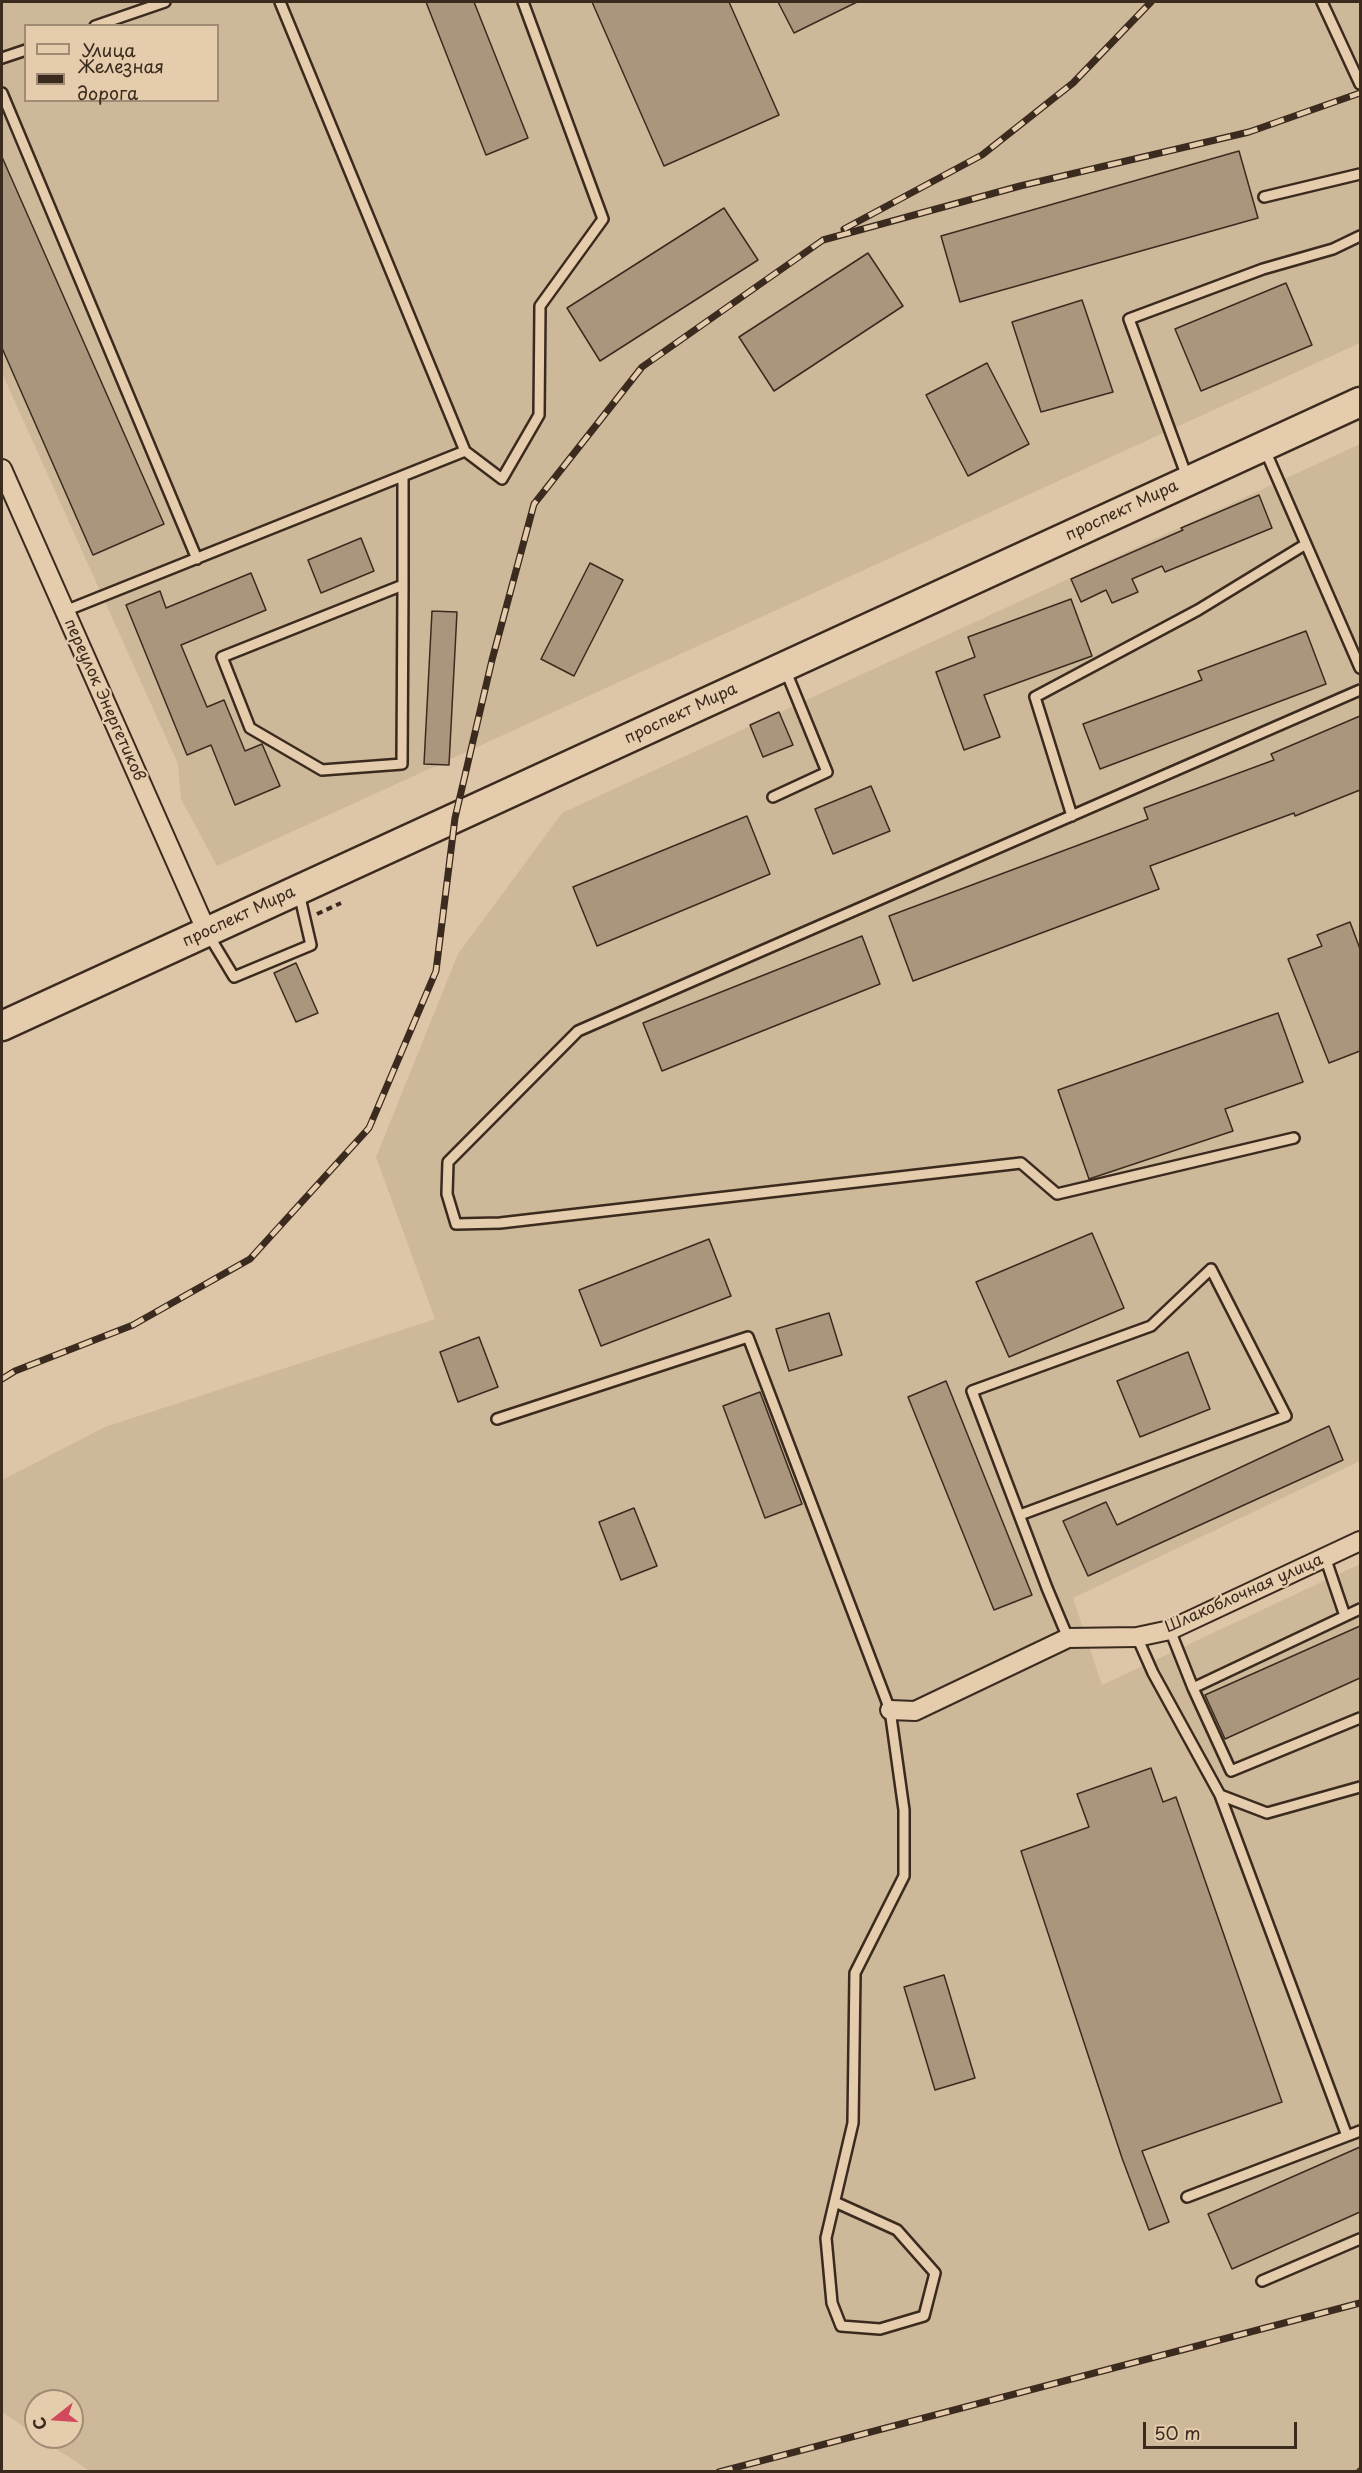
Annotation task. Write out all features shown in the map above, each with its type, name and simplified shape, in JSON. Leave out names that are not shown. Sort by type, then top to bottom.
[{"type":"main road","name":"проспект Мира","points":[[2,1026],[1360,402]]},
{"type":"street","name":"переулок Энергетиков","points":[[2,469],[207,932]]},
{"type":"street","name":"Шлакоблочная улица","points":[[890,1710],[915,1711],[1068,1638],[1137,1637],[1170,1630],[1360,1540]]},
{"type":"lane","points":[[101,24],[165,2]]},
{"type":"lane","points":[[280,2],[465,451],[502,479],[539,415],[540,306],[603,219],[523,2]]},
{"type":"lane","points":[[1322,2],[1360,84]]},
{"type":"lane","points":[[2,58],[24,51]]},
{"type":"lane","points":[[2,93],[197,559]]},
{"type":"lane","points":[[1264,197],[1360,174]]},
{"type":"lane","points":[[1189,480],[1129,319],[1263,269],[1333,249],[1360,236]]},
{"type":"lane","points":[[1263,446],[1360,668]]},
{"type":"lane","points":[[65,612],[465,451]]},
{"type":"lane","points":[[403,476],[403,585],[402,764],[322,770],[250,728],[222,657],[403,585]]},
{"type":"lane","points":[[1072,816],[1035,697],[1198,610],[1306,544]]},
{"type":"lane","points":[[773,797],[827,772],[784,666]]},
{"type":"lane","points":[[1294,1138],[1057,1194],[1021,1163],[500,1223],[456,1224],[447,1194],[448,1162],[578,1031],[1360,690]]},
{"type":"lane","points":[[207,932],[234,977],[311,945],[298,890]]},
{"type":"lane","points":[[1020,1515],[1286,1416],[1211,1269],[1151,1326],[972,1391],[1020,1515],[1068,1638]]},
{"type":"lane","points":[[497,1419],[748,1337],[890,1710],[904,1810],[904,1876],[855,1973],[853,2123],[826,2238],[832,2303],[841,2326],[880,2330],[924,2316],[935,2273],[897,2230],[835,2202]]},
{"type":"lane","points":[[1324,1557],[1345,1616]]},
{"type":"lane","points":[[1193,1688],[1360,1609]]},
{"type":"lane","points":[[1170,1630],[1193,1688],[1231,1771],[1360,1718]]},
{"type":"lane","points":[[1137,1637],[1153,1673],[1220,1795],[1347,2136]]},
{"type":"lane","points":[[1220,1795],[1267,1813],[1360,1787]]},
{"type":"lane","points":[[1187,2197],[1360,2131]]},
{"type":"lane","points":[[1262,2281],[1360,2239]]},
{"type":"path","points":[[305,919],[340,903]]},
{"type":"shaded area","points":[[2,2],[1360,2],[1360,343],[217,866],[181,799],[178,764],[2,373]]},
{"type":"shaded area","points":[[1360,444],[1360,1461],[1073,1598],[1102,1685],[1360,1564],[1360,2471],[91,2472],[57,2449],[84,2449],[84,2389],[24,2389],[24,2427],[2,2412],[2,1480],[105,1427],[435,1319],[376,1157],[458,954],[562,813]]},
{"type":"building","points":[[426,2],[474,2],[528,138],[486,155]]},
{"type":"building","points":[[592,2],[729,2],[779,115],[664,166]]},
{"type":"building","points":[[778,2],[857,2],[794,33]]},
{"type":"building","points":[[1239,151],[1258,218],[960,302],[941,236]]},
{"type":"building","points":[[2,157],[164,524],[93,555],[2,348]]},
{"type":"building","points":[[724,208],[758,260],[600,361],[567,308]]},
{"type":"building","points":[[868,253],[903,306],[774,391],[739,337]]},
{"type":"building","points":[[1286,283],[1312,345],[1201,391],[1175,329]]},
{"type":"building","points":[[1082,300],[1113,392],[1041,412],[1012,322]]},
{"type":"building","points":[[987,363],[1029,444],[968,476],[926,395]]},
{"type":"building","points":[[1259,495],[1272,528],[1165,572],[1162,566],[1132,579],[1138,592],[1112,603],[1106,590],[1081,602],[1071,579]]},
{"type":"building","points":[[361,538],[374,571],[321,593],[308,560]]},
{"type":"building","points":[[590,563],[623,580],[574,676],[541,659]]},
{"type":"building","points":[[251,573],[266,610],[181,645],[207,707],[224,700],[245,751],[262,744],[280,786],[235,805],[211,745],[187,755],[126,605],[160,591],[166,608]]},
{"type":"building","points":[[1071,599],[1092,656],[984,695],[1000,737],[964,750],[936,672],[975,657],[968,637]]},
{"type":"building","points":[[432,611],[457,612],[449,765],[424,764]]},
{"type":"building","points":[[1306,631],[1326,684],[1100,769],[1083,724],[1202,680],[1198,671]]},
{"type":"building","points":[[779,712],[793,745],[763,757],[750,725]]},
{"type":"building","points":[[1360,716],[1360,790],[1295,816],[1294,813],[1150,866],[1159,889],[913,981],[889,916],[1148,819],[1144,808],[1274,760],[1271,754]]},
{"type":"building","points":[[871,786],[890,831],[833,854],[815,809]]},
{"type":"building","points":[[747,816],[770,874],[597,946],[573,887]]},
{"type":"building","points":[[1350,922],[1360,949],[1360,1051],[1329,1063],[1288,959],[1322,946],[1317,935]]},
{"type":"building","points":[[862,936],[880,984],[662,1071],[643,1023]]},
{"type":"building","points":[[296,963],[318,1013],[296,1022],[274,973]]},
{"type":"building","points":[[1278,1013],[1303,1082],[1225,1109],[1233,1131],[1089,1179],[1058,1090]]},
{"type":"building","points":[[1092,1233],[1124,1308],[1009,1357],[976,1282]]},
{"type":"building","points":[[709,1239],[731,1296],[601,1346],[579,1290]]},
{"type":"building","points":[[829,1313],[842,1355],[789,1371],[776,1329]]},
{"type":"building","points":[[479,1337],[498,1387],[458,1402],[440,1352]]},
{"type":"building","points":[[1188,1352],[1210,1409],[1140,1437],[1117,1381]]},
{"type":"building","points":[[946,1381],[1032,1595],[994,1610],[908,1397]]},
{"type":"building","points":[[760,1392],[802,1504],[765,1518],[723,1406]]},
{"type":"building","points":[[1329,1426],[1343,1460],[1088,1576],[1063,1521],[1106,1502],[1117,1525]]},
{"type":"building","points":[[634,1508],[657,1566],[621,1580],[599,1522]]},
{"type":"building","points":[[1360,1626],[1360,1678],[1225,1739],[1205,1695]]},
{"type":"building","points":[[1151,1768],[1163,1802],[1176,1797],[1282,2102],[1142,2151],[1169,2222],[1149,2230],[1122,2158],[1021,1851],[1089,1827],[1077,1794]]},
{"type":"building","points":[[944,1975],[975,2078],[935,2090],[904,1987]]},
{"type":"building","points":[[1360,2147],[1360,2212],[1232,2269],[1208,2214]]},
{"type":"railway","points":[[844,229],[982,155],[1073,83],[1151,2]]},
{"type":"railway","points":[[2,1379],[15,1371],[133,1325],[250,1259],[369,1128],[436,971],[455,818],[492,660],[534,504],[642,367],[823,240],[1020,186],[1249,132],[1360,93]]},
{"type":"railway","points":[[719,2472],[1360,2303]]}]
